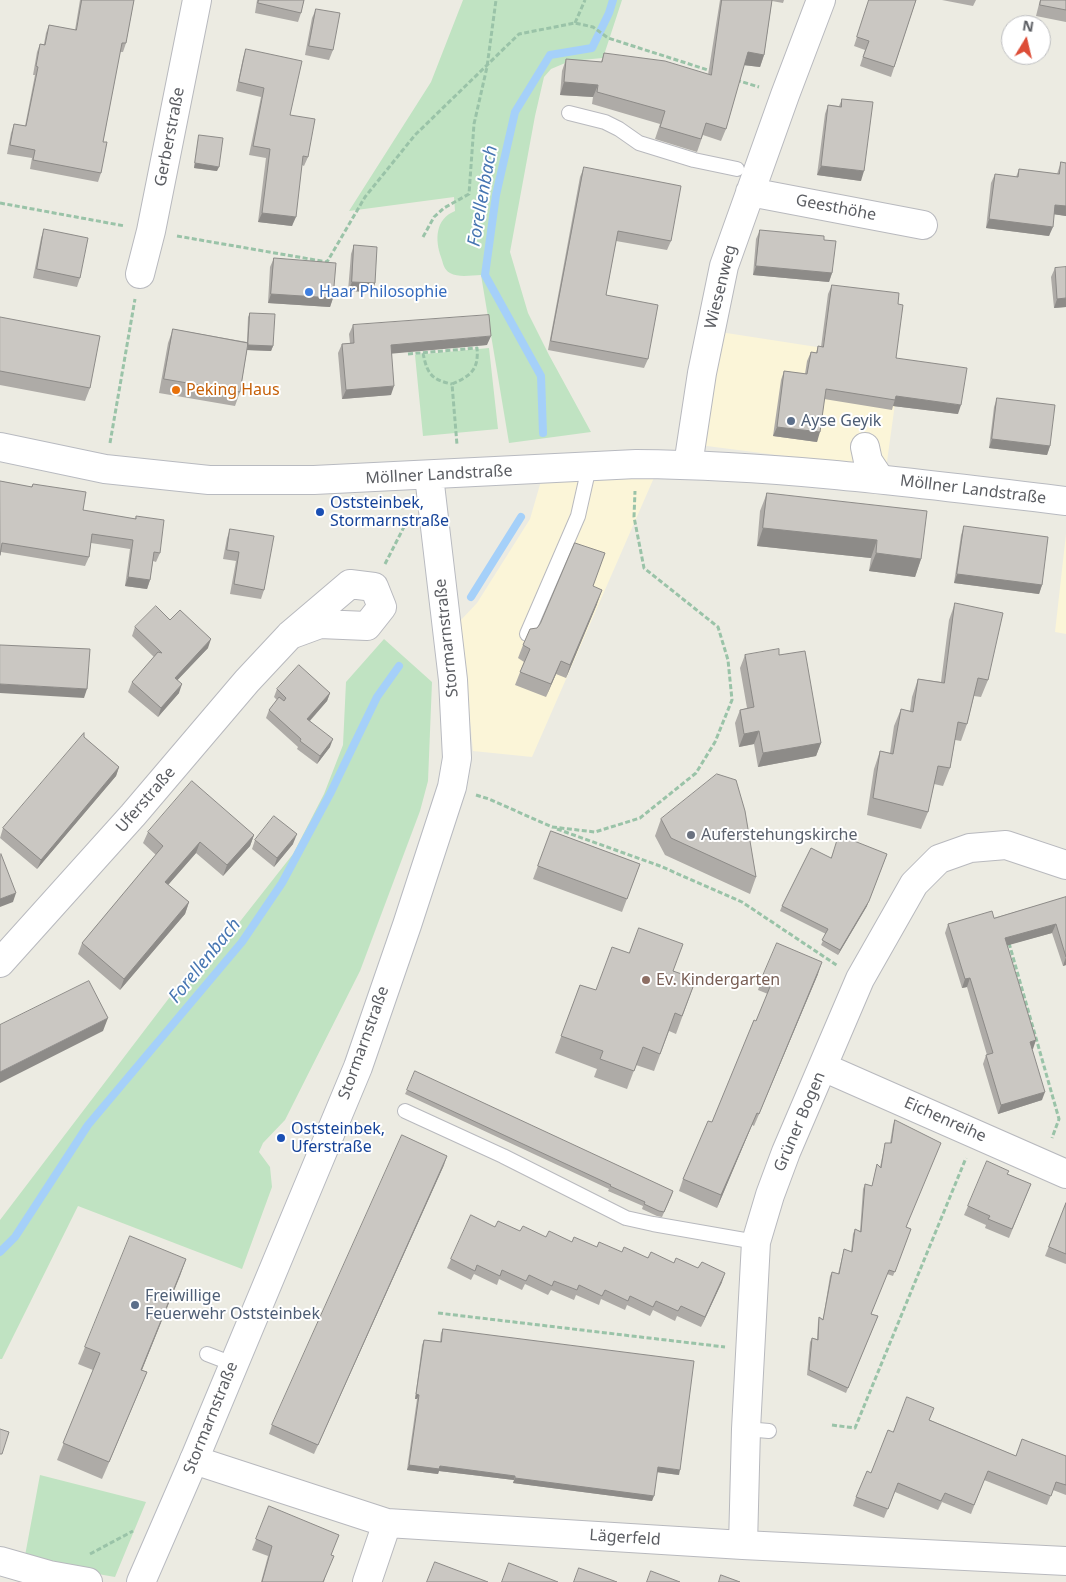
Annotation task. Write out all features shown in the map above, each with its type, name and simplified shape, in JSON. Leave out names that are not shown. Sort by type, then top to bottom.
[{"type":"street","name":"Gerberstraße","points":[[140,274],[151,231],[197,0]]},
{"type":"street","name":"Wiesenweg","points":[[688,465],[710,374],[724,266],[748,178],[785,95],[821,0]]},
{"type":"street","name":"Geesthöhe","points":[[748,178],[923,224]]},
{"type":"street","name":"Möllner Landstraße","points":[[0,447],[105,469],[209,480],[314,480],[429,476],[636,464],[688,465],[880,479],[1066,501]]},
{"type":"street","name":"Möllner Landstraße","points":[[865,447],[868,461],[880,479]]},
{"type":"street","name":"Stormarnstraße","points":[[141,1582],[358,1067],[452,787],[457,758],[453,680],[429,476]]},
{"type":"street","name":"Uferstraße","points":[[0,964],[290,635],[350,584],[374,587],[382,607],[368,626],[320,624],[290,635]]},
{"type":"street","name":"Grüner Bogen","points":[[742,1545],[758,1430],[751,1350],[756,1242],[770,1194],[786,1152],[860,979],[914,884],[939,859],[970,848],[1006,845],[1066,865]]},
{"type":"street","name":"Eichenreihe","points":[[823,1067],[1054,1168]]},
{"type":"street","name":"Lägerfeld","points":[[194,1460],[387,1523],[742,1545],[1066,1561]]},
{"type":"street","points":[[368,1582],[387,1523]]},
{"type":"street","points":[[0,1561],[49,1575],[88,1582]]},
{"type":"lane","points":[[569,113],[605,122],[639,143],[748,178]]},
{"type":"lane","points":[[527,634],[578,516],[588,467]]},
{"type":"lane","points":[[405,1111],[503,1156],[626,1218],[756,1242]]},
{"type":"lane","points":[[207,1354],[233,1364]]},
{"type":"path","points":[[423,236],[434,217],[444,208],[469,194],[474,124],[487,66],[496,0]]},
{"type":"path","points":[[575,23],[585,0]]},
{"type":"path","points":[[0,203],[327,262],[365,197],[410,142],[519,34],[575,23],[593,28],[608,38],[716,72]]},
{"type":"path","points":[[730,78],[785,95]]},
{"type":"path","points":[[105,469],[140,274]]},
{"type":"path","points":[[408,354],[477,348],[478,358],[474,369],[466,378],[452,384],[433,378],[428,372],[423,353]]},
{"type":"path","points":[[452,384],[459,473]]},
{"type":"path","points":[[552,827],[595,832],[640,818],[696,773],[715,742],[732,700],[728,660],[718,627],[644,568],[634,517],[636,464]]},
{"type":"path","points":[[374,587],[408,519]]},
{"type":"path","points":[[452,787],[489,798],[552,827],[660,866],[742,902],[860,979]]},
{"type":"path","points":[[1008,941],[1059,1119],[1054,1168]]},
{"type":"path","points":[[832,1425],[854,1428],[976,1134]]},
{"type":"path","points":[[438,1313],[751,1350]]},
{"type":"path","points":[[49,1575],[170,1512]]},
{"type":"shaded area","points":[[720,332],[901,360],[886,469],[699,445]]},
{"type":"shaded area","points":[[656,473],[532,757],[473,751],[460,621],[477,603],[530,519],[541,481]]},
{"type":"shaded area","points":[[1066,534],[1066,634],[1055,632]]},
{"type":"green space","points":[[463,0],[622,0],[603,58],[570,61],[551,69],[544,77],[510,252],[528,313],[591,432],[509,443],[481,275],[461,276],[450,273],[444,266],[439,250],[438,231],[444,219],[455,211],[454,197],[349,211],[431,82]]},
{"type":"green space","points":[[489,348],[498,429],[423,436],[415,355]]},
{"type":"green space","points":[[384,639],[432,682],[428,781],[420,811],[360,971],[285,1120],[263,1143],[259,1152],[270,1167],[272,1187],[242,1269],[78,1206],[2,1359],[0,1359],[0,1220],[198,960],[231,933],[293,854],[324,794],[343,745],[346,682]]},
{"type":"green space","points":[[40,1475],[146,1502],[115,1577],[24,1561]]},
{"type":"building","points":[[82,0],[134,0],[126,43],[122,43],[103,142],[107,142],[101,173],[33,160],[35,150],[10,145],[14,124],[26,126],[38,67],[36,66],[40,44],[45,45],[49,25],[76,30]]},
{"type":"building","points":[[259,0],[304,0],[301,13],[258,3]]},
{"type":"building","points":[[722,0],[772,0],[764,55],[748,52],[726,129],[706,123],[701,139],[660,127],[665,111],[597,92],[598,85],[564,82],[566,59],[602,62],[604,53],[665,61],[711,75]]},
{"type":"building","points":[[869,0],[916,0],[894,67],[863,57],[869,41],[857,37]]},
{"type":"building","points":[[1041,0],[1066,0],[1066,10],[1040,5]]},
{"type":"building","points":[[316,9],[340,13],[333,50],[309,46]]},
{"type":"building","points":[[246,49],[302,61],[290,115],[315,119],[308,157],[303,156],[296,217],[262,213],[270,149],[253,146],[264,88],[239,82]]},
{"type":"building","points":[[842,99],[873,102],[864,171],[821,166],[828,105],[841,107]]},
{"type":"building","points":[[199,135],[223,138],[219,167],[195,163]]},
{"type":"building","points":[[1061,162],[1066,163],[1066,206],[1055,205],[1053,227],[989,219],[995,174],[1018,177],[1019,169],[1059,174]]},
{"type":"building","points":[[584,167],[681,186],[671,241],[618,231],[606,295],[658,305],[648,359],[551,341]]},
{"type":"building","points":[[44,229],[88,238],[80,278],[37,269]]},
{"type":"building","points":[[760,230],[824,236],[824,240],[836,241],[832,273],[756,266]]},
{"type":"building","points":[[354,245],[377,247],[375,283],[352,282]]},
{"type":"building","points":[[274,258],[336,263],[333,298],[271,294]]},
{"type":"building","points":[[1066,267],[1066,298],[1057,299],[1055,268]]},
{"type":"building","points":[[832,285],[899,293],[898,304],[903,305],[896,358],[967,368],[961,405],[896,396],[895,400],[826,389],[820,432],[777,427],[784,371],[807,374],[811,352],[817,353],[818,346],[823,347]]},
{"type":"building","points":[[250,313],[275,314],[273,346],[248,345]]},
{"type":"building","points":[[489,315],[491,336],[391,345],[394,386],[346,390],[342,344],[354,343],[353,325]]},
{"type":"building","points":[[0,317],[100,336],[90,388],[0,371]]},
{"type":"building","points":[[173,329],[248,343],[240,392],[164,379]]},
{"type":"building","points":[[997,398],[1055,405],[1050,446],[992,439]]},
{"type":"building","points":[[0,481],[32,487],[33,484],[86,492],[83,510],[136,519],[136,516],[164,520],[160,553],[154,552],[150,580],[128,577],[133,540],[92,534],[89,557],[2,543],[0,555]]},
{"type":"building","points":[[767,493],[927,511],[921,559],[876,553],[877,540],[763,528]]},
{"type":"building","points":[[964,526],[1048,537],[1042,585],[957,574]]},
{"type":"building","points":[[230,529],[274,536],[264,590],[234,584],[239,552],[227,550]]},
{"type":"building","points":[[575,543],[605,553],[593,586],[602,590],[570,665],[561,661],[551,684],[520,672],[530,649],[523,645],[530,629],[537,628],[540,624]]},
{"type":"building","points":[[955,603],[1003,613],[988,680],[978,678],[967,724],[958,722],[950,768],[938,766],[928,812],[873,798],[880,751],[893,754],[901,709],[913,712],[918,679],[944,683]]},
{"type":"building","points":[[156,606],[170,620],[180,610],[211,639],[175,678],[182,684],[161,708],[132,682],[158,652],[162,653],[135,627]]},
{"type":"building","points":[[0,645],[90,649],[87,689],[0,684]]},
{"type":"building","points":[[779,649],[779,655],[805,651],[821,743],[763,753],[759,731],[744,734],[740,710],[754,707],[745,655]]},
{"type":"building","points":[[299,665],[330,693],[307,719],[333,739],[320,756],[300,741],[301,739],[269,710],[279,697],[284,701],[286,698],[277,689]]},
{"type":"building","points":[[84,733],[84,737],[119,767],[41,860],[3,828]]},
{"type":"building","points":[[717,774],[736,780],[745,811],[756,877],[671,838],[661,819]]},
{"type":"building","points":[[192,781],[254,835],[227,865],[200,842],[165,882],[189,902],[124,979],[82,943],[163,846],[148,832]]},
{"type":"building","points":[[274,816],[297,834],[277,858],[255,840]]},
{"type":"building","points":[[551,831],[640,864],[627,899],[538,866]]},
{"type":"building","points":[[839,835],[887,854],[869,901],[840,950],[822,940],[828,929],[782,906],[811,848],[831,858]]},
{"type":"building","points":[[0,855],[16,893],[0,899]]},
{"type":"building","points":[[1066,897],[1066,957],[1056,924],[1005,938],[1036,1040],[1030,1042],[1045,1092],[1001,1105],[986,1055],[993,1053],[970,978],[965,979],[948,924],[992,911],[994,918]]},
{"type":"building","points":[[639,928],[683,944],[673,971],[696,979],[682,1016],[675,1013],[660,1054],[643,1047],[634,1071],[600,1059],[603,1051],[561,1036],[580,985],[596,990],[612,947],[629,953]]},
{"type":"building","points":[[777,943],[822,962],[759,1114],[757,1113],[721,1195],[683,1179],[708,1121],[712,1122],[754,1020],[756,1021],[772,982],[762,978]]},
{"type":"building","points":[[89,981],[108,1018],[0,1072],[0,1025]]},
{"type":"building","points":[[415,1071],[673,1191],[664,1212],[644,1204],[645,1202],[611,1185],[407,1090]]},
{"type":"building","points":[[895,1120],[941,1143],[906,1227],[911,1229],[895,1272],[889,1270],[871,1314],[878,1316],[848,1388],[809,1370],[812,1338],[818,1340],[819,1317],[823,1320],[832,1272],[839,1274],[844,1249],[852,1252],[855,1229],[861,1232],[865,1184],[872,1186],[877,1164],[881,1168],[885,1143],[891,1143]]},
{"type":"building","points":[[402,1135],[447,1156],[318,1445],[272,1425]]},
{"type":"building","points":[[987,1161],[1009,1171],[1007,1174],[1031,1184],[1012,1229],[988,1219],[990,1216],[968,1206]]},
{"type":"building","points":[[1066,1203],[1066,1254],[1049,1247]]},
{"type":"building","points":[[471,1215],[495,1227],[498,1221],[520,1231],[523,1226],[546,1237],[549,1231],[572,1242],[574,1237],[597,1247],[599,1242],[622,1252],[624,1247],[648,1258],[651,1252],[674,1263],[676,1258],[698,1268],[702,1262],[725,1273],[705,1317],[681,1306],[678,1311],[656,1301],[653,1307],[630,1296],[628,1301],[605,1290],[602,1296],[579,1285],[577,1290],[554,1281],[552,1286],[529,1275],[526,1281],[502,1270],[500,1276],[477,1265],[475,1271],[451,1259]]},
{"type":"building","points":[[130,1236],[186,1259],[141,1370],[147,1372],[109,1462],[63,1443],[100,1353],[85,1347]]},
{"type":"building","points":[[443,1329],[694,1361],[680,1470],[658,1467],[654,1496],[440,1466],[439,1469],[409,1465],[419,1395],[416,1394],[424,1340],[441,1342]]},
{"type":"building","points":[[907,1397],[934,1408],[929,1420],[1016,1456],[1022,1439],[1066,1456],[1066,1485],[1056,1482],[1051,1496],[988,1471],[974,1505],[945,1493],[941,1501],[898,1483],[888,1509],[856,1497],[867,1471],[871,1473],[888,1430],[893,1432]]},
{"type":"building","points":[[0,1429],[9,1432],[2,1454],[0,1454]]},
{"type":"building","points":[[269,1506],[339,1535],[331,1555],[334,1556],[323,1582],[262,1582],[272,1546],[256,1539]]},
{"type":"building","points":[[435,1562],[488,1582],[427,1582]]},
{"type":"building","points":[[509,1563],[558,1582],[502,1582]]},
{"type":"building","points":[[579,1568],[617,1582],[574,1582]]},
{"type":"building","points":[[651,1571],[680,1582],[647,1582]]},
{"type":"building","points":[[721,1575],[740,1582],[719,1582]]},
{"type":"waterway","name":"Forellenbach","points":[[543,433],[541,376],[485,275],[496,195],[515,112],[550,55],[592,48],[609,13],[613,0]]},
{"type":"waterway","name":"Forellenbach","points":[[471,597],[521,517]]},
{"type":"waterway","name":"Forellenbach","points":[[0,1252],[15,1237],[88,1125],[242,942],[282,883],[331,792],[377,697],[399,666]]},
{"type":"place","name":"Haar Philosophie","points":[[309,292]]},
{"type":"place","name":"Peking Haus","points":[[176,390]]},
{"type":"place","name":"Ayse Geyik","points":[[791,421]]},
{"type":"place","name":"Oststeinbek, Stormarnstraße","points":[[320,512]]},
{"type":"place","name":"Auferstehungskirche","points":[[691,835]]},
{"type":"place","name":"Ev. Kindergarten","points":[[646,980]]},
{"type":"place","name":"Oststeinbek, Uferstraße","points":[[281,1138]]},
{"type":"place","name":"Freiwillige Feuerwehr Oststeinbek","points":[[135,1305]]}]
